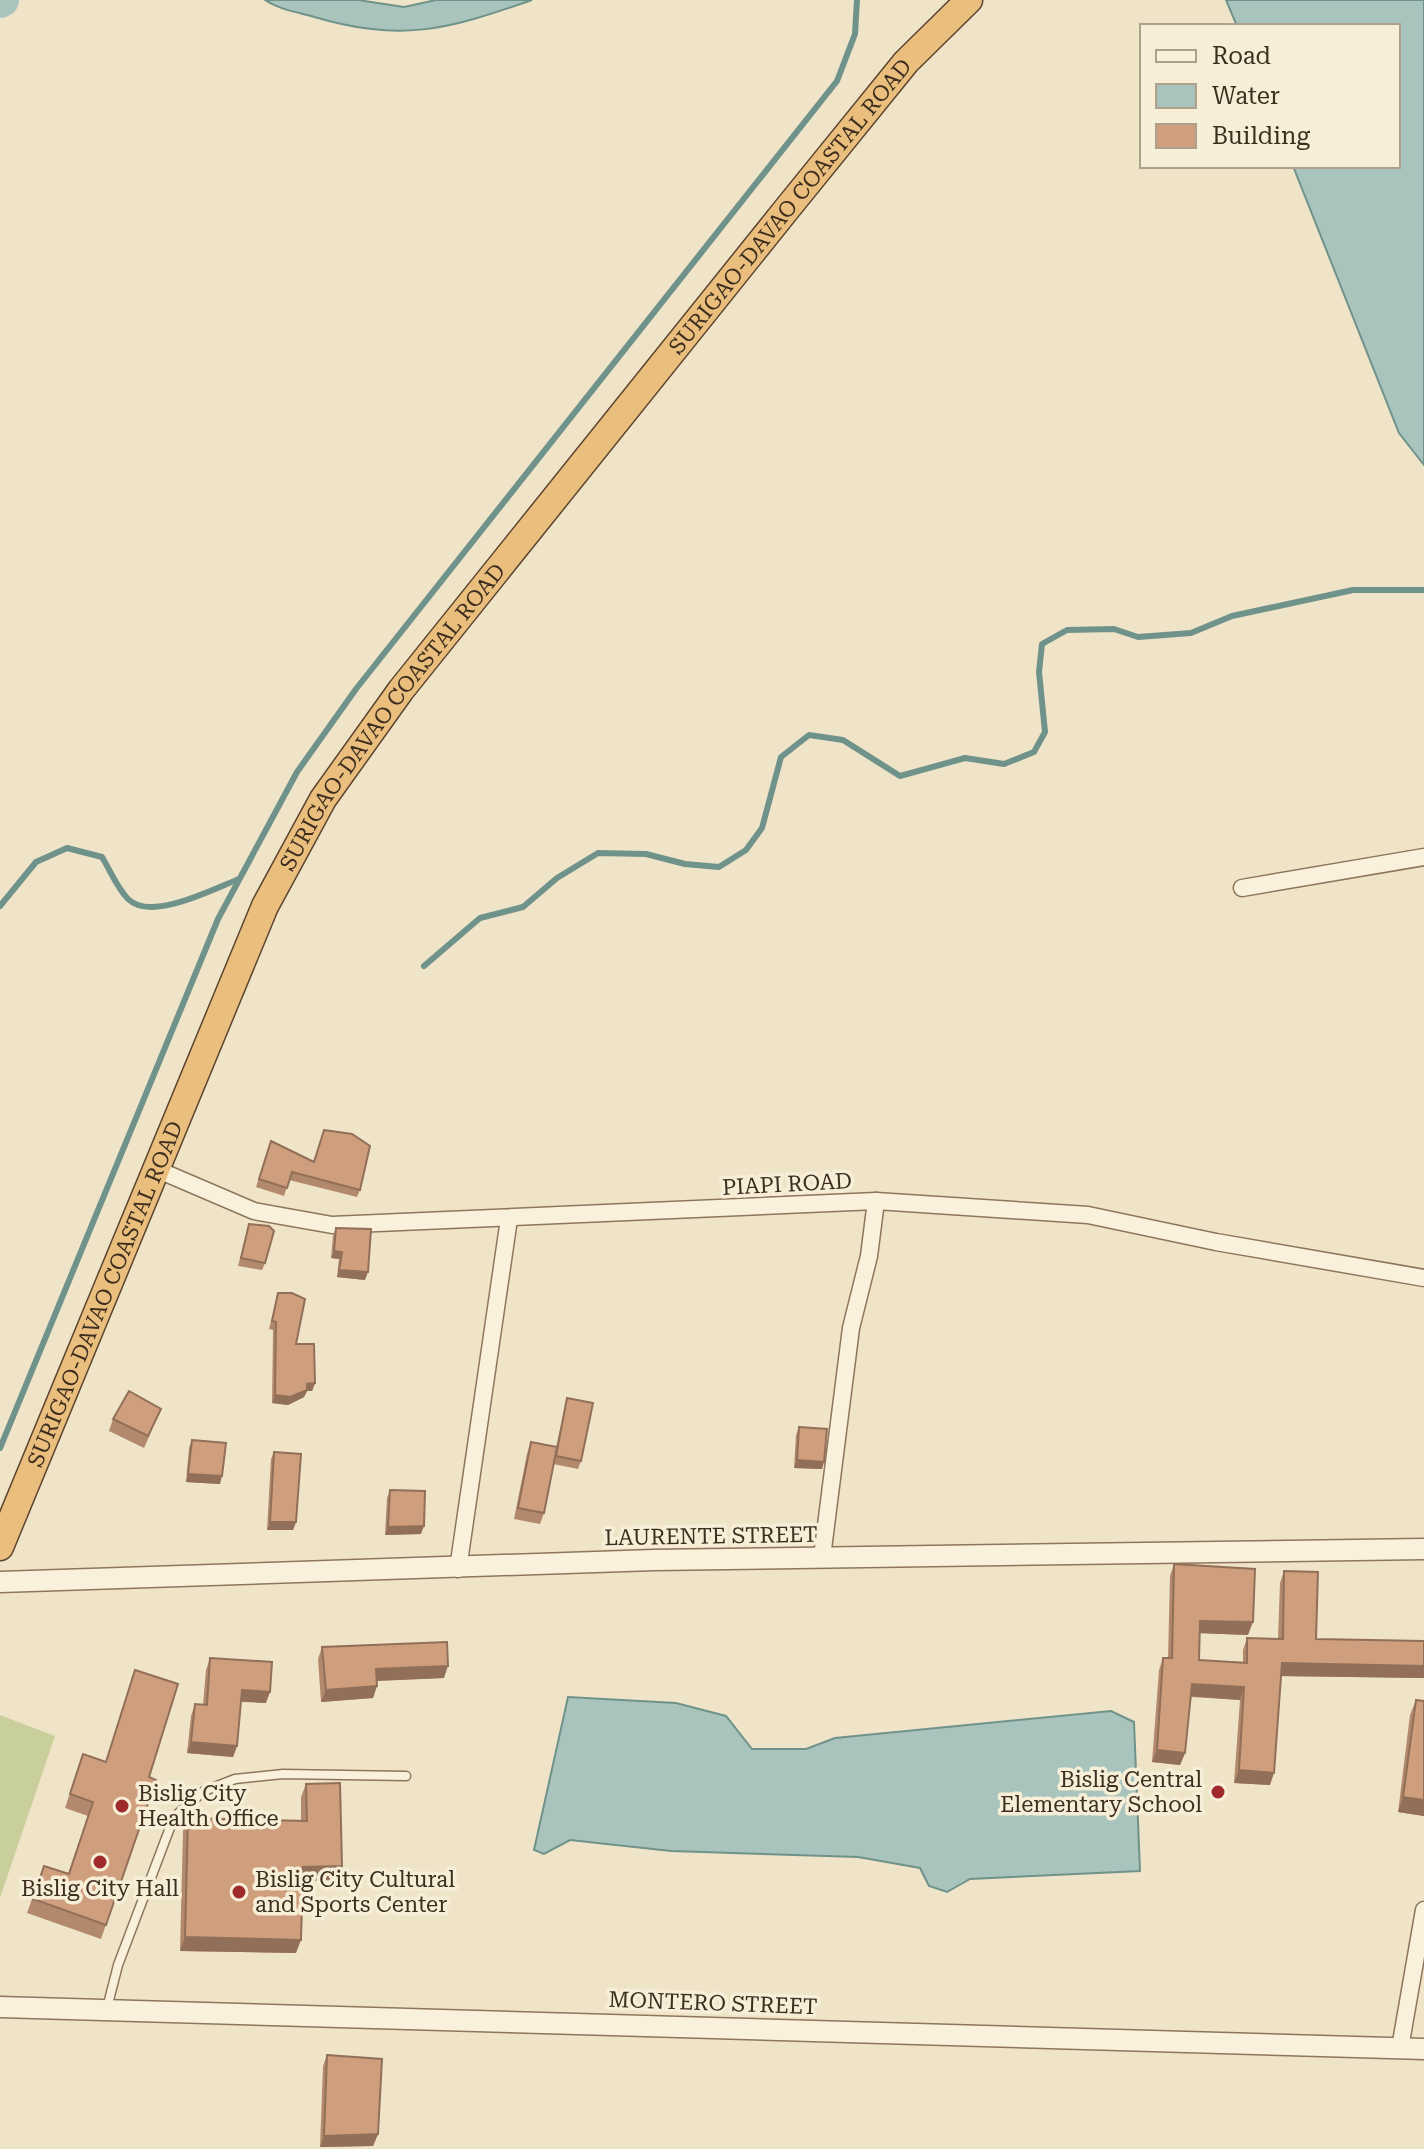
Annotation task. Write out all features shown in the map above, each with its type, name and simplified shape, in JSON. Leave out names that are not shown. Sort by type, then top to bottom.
[{"type":"highway","name":"SURIGAO-DAVAO COASTAL ROAD","points":[[0,1547],[265,906],[323,799],[401,690],[776,222],[906,62],[969,0]]},
{"type":"street","points":[[1242,888],[1424,857]]},
{"type":"street","name":"PIAPI ROAD","points":[[156,1169],[254,1211],[332,1225],[876,1201],[1088,1215],[1216,1242],[1424,1278]]},
{"type":"street","points":[[822,1557],[851,1328],[869,1256],[876,1201]]},
{"type":"street","points":[[458,1569],[509,1219]]},
{"type":"street","name":"LAURENTE STREET","points":[[0,1582],[822,1557],[1424,1549]]},
{"type":"street","points":[[1400,2048],[1424,1910]]},
{"type":"street","name":"MONTERO STREET","points":[[0,2007],[1424,2049]]},
{"type":"lane","points":[[107,2009],[118,1965],[174,1817],[204,1791],[235,1779],[283,1774],[406,1776]]},
{"type":"green space","points":[[0,1715],[55,1736],[0,1898]]},
{"type":"water","points":[[265,0],[358,0],[404,7],[436,0],[532,0],[474,19],[398,31],[343,24],[287,10]]},
{"type":"water","points":[[1226,0],[1424,0],[1424,465],[1399,433],[1294,168],[1400,168],[1400,24],[1236,24]]},
{"type":"water","points":[[568,1697],[676,1703],[726,1716],[752,1749],[806,1749],[835,1738],[1111,1711],[1134,1722],[1140,1871],[970,1879],[947,1892],[929,1886],[920,1868],[858,1857],[671,1851],[570,1840],[544,1854],[534,1850]]},
{"type":"building","points":[[324,1130],[352,1134],[370,1146],[360,1190],[292,1172],[287,1188],[259,1179],[271,1141],[314,1162]]},
{"type":"building","points":[[249,1224],[269,1226],[274,1231],[265,1263],[241,1258]]},
{"type":"building","points":[[336,1228],[371,1229],[368,1272],[339,1270],[342,1252],[334,1251]]},
{"type":"building","points":[[278,1293],[292,1293],[305,1299],[296,1344],[314,1344],[315,1383],[307,1384],[307,1390],[290,1397],[275,1395],[276,1322],[272,1321]]},
{"type":"building","points":[[129,1391],[161,1409],[148,1436],[113,1419]]},
{"type":"building","points":[[567,1398],[593,1403],[581,1461],[556,1456]]},
{"type":"building","points":[[799,1427],[827,1429],[824,1462],[797,1460]]},
{"type":"building","points":[[192,1440],[226,1443],[222,1476],[188,1474]]},
{"type":"building","points":[[531,1442],[557,1447],[544,1513],[518,1508]]},
{"type":"building","points":[[274,1452],[301,1454],[296,1522],[270,1522]]},
{"type":"building","points":[[390,1490],[425,1491],[424,1526],[388,1527]]},
{"type":"building","points":[[1174,1564],[1255,1569],[1253,1622],[1200,1621],[1199,1660],[1247,1663],[1247,1638],[1283,1639],[1284,1571],[1318,1572],[1316,1639],[1424,1641],[1424,1666],[1282,1663],[1274,1773],[1239,1770],[1244,1687],[1192,1684],[1185,1753],[1157,1750],[1163,1658],[1172,1658]]},
{"type":"building","points":[[447,1642],[448,1666],[376,1669],[377,1686],[326,1690],[322,1647]]},
{"type":"building","points":[[210,1658],[272,1662],[270,1692],[242,1690],[237,1746],[191,1742],[195,1704],[207,1705]]},
{"type":"building","points":[[135,1670],[178,1684],[149,1777],[156,1780],[106,1925],[33,1899],[44,1866],[69,1874],[93,1802],[70,1794],[83,1754],[106,1762]]},
{"type":"building","points":[[1416,1700],[1424,1701],[1424,1800],[1403,1797]]},
{"type":"building","name":"Bislig City Cultural and Sports Center","points":[[340,1783],[342,1866],[303,1867],[301,1940],[185,1937],[188,1818],[307,1821],[306,1784]]},
{"type":"building","points":[[327,2055],[382,2059],[378,2134],[324,2136]]},
{"type":"waterway","points":[[0,1448],[218,919],[297,772],[356,689],[837,81],[855,34],[857,0]]},
{"type":"waterway","points":[[424,966],[480,918],[523,907],[557,878],[598,853],[646,854],[685,864],[719,867],[746,850],[762,828],[781,757],[809,735],[843,740],[900,776],[965,758],[1004,764],[1034,752],[1045,732],[1039,672],[1042,644],[1067,630],[1114,629],[1138,637],[1191,633],[1232,616],[1353,590],[1424,590]]},
{"type":"waterway","points":[[0,906],[36,862],[67,848],[102,857],[124,895],[138,905],[151,907],[182,901],[239,879]]},
{"type":"place","name":"Bislig Central Elementary School","points":[[1218,1792]]},
{"type":"place","name":"Bislig City Health Office","points":[[122,1806]]},
{"type":"place","name":"Bislig City Hall","points":[[100,1862]]},
{"type":"place","name":"Bislig City Cultural and Sports Center","points":[[239,1892]]}]
